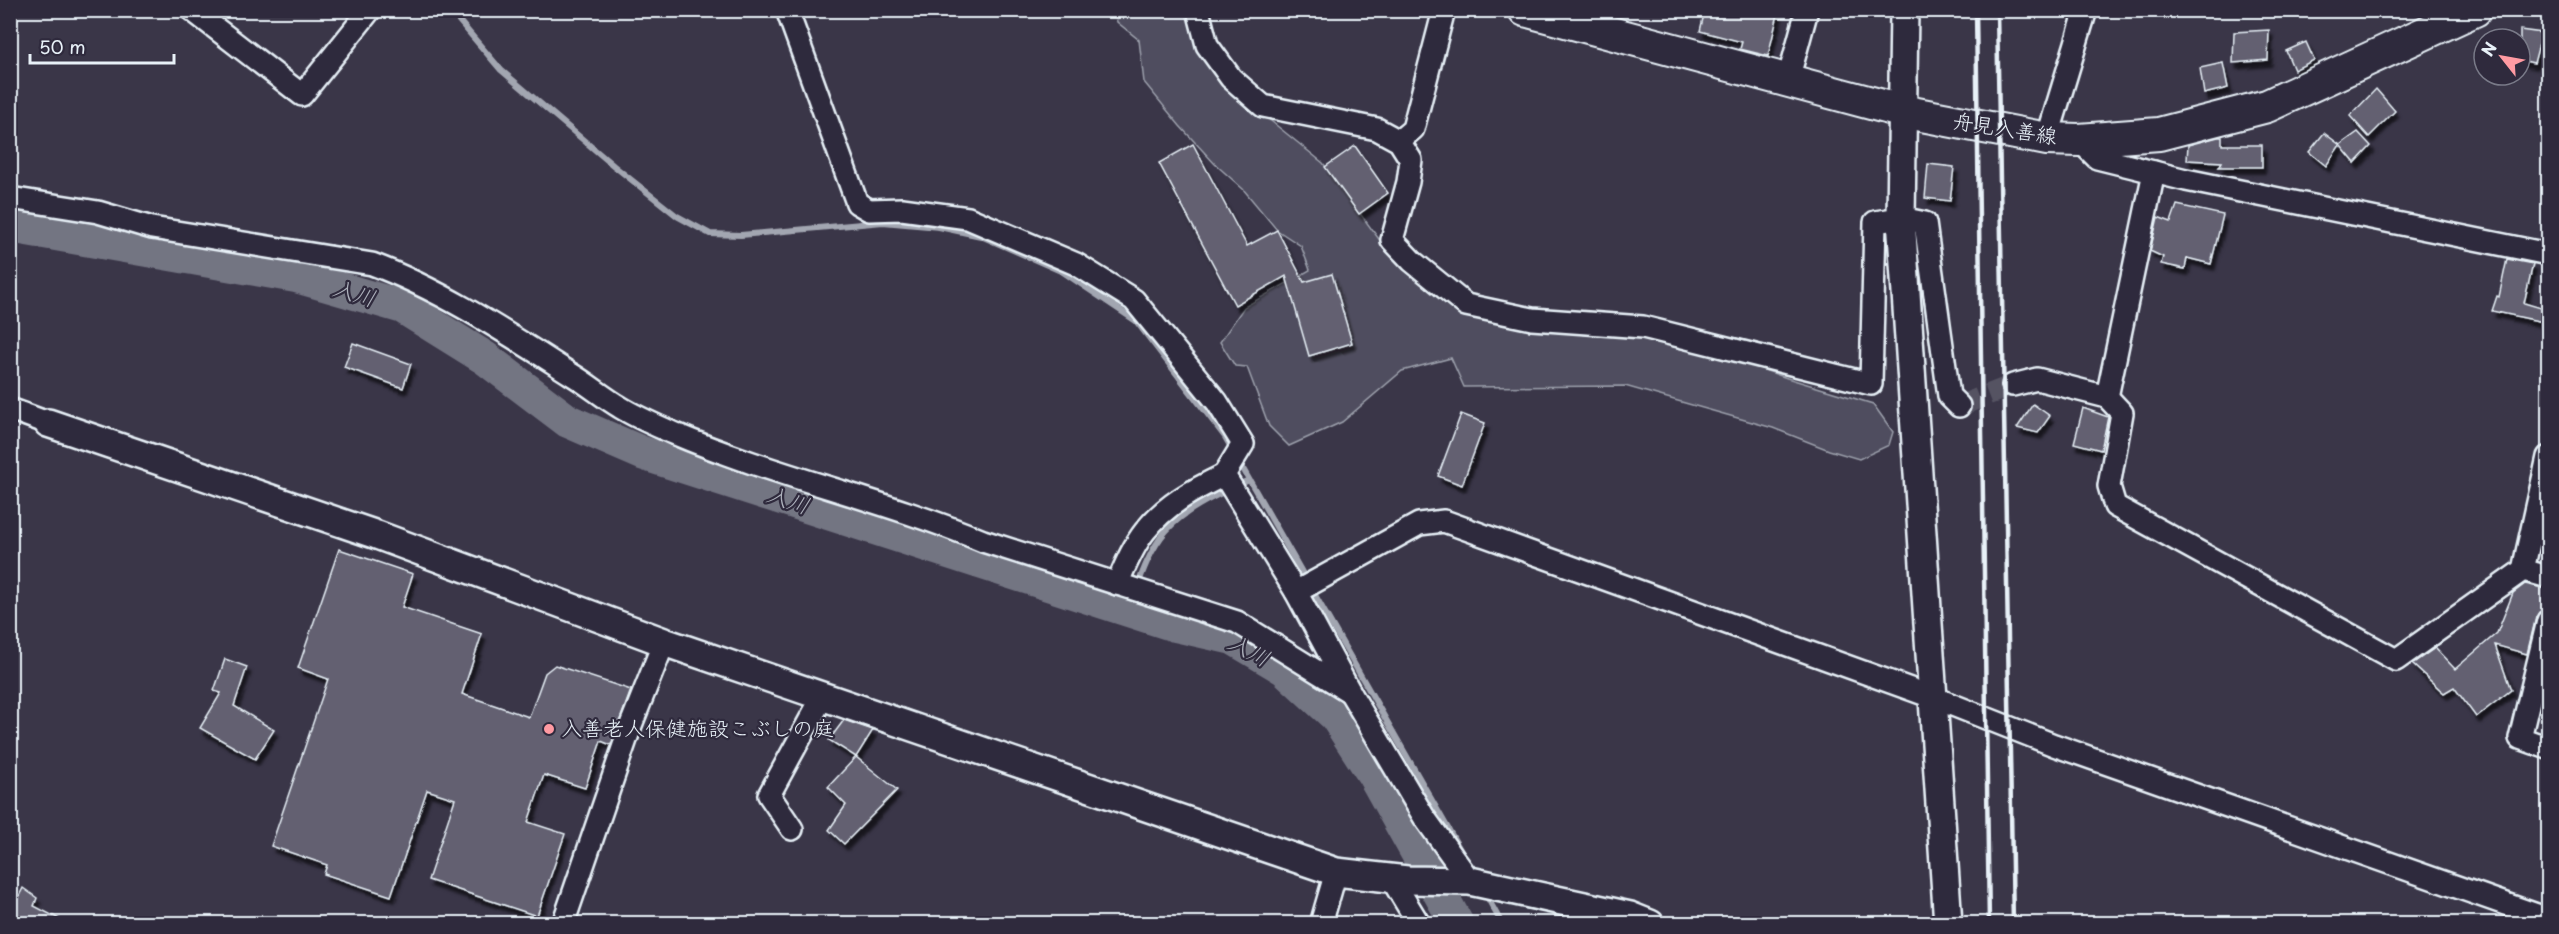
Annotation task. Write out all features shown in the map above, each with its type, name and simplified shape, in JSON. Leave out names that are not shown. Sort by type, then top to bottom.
[{"type":"main road","name":"舟見入善線","points":[[1525,10],[1901,111],[2047,139],[2079,140],[2159,134],[2266,105],[2475,10]]},
{"type":"street","points":[[192,10],[302,95],[370,10]]},
{"type":"street","points":[[787,10],[856,203],[869,210],[902,209],[968,218],[1076,264],[1134,300],[1216,402],[1243,444],[1224,475],[1191,491],[1166,509],[1145,531],[1117,584]]},
{"type":"street","points":[[1198,10],[1207,45],[1231,78],[1263,106],[1377,129],[1399,141],[1411,160],[1408,182],[1392,240],[1412,261],[1466,305],[1532,319],[1643,327],[1871,384],[1875,222],[1901,218],[1925,223],[1949,396],[1959,406]]},
{"type":"street","points":[[1399,141],[1413,129],[1444,10]]},
{"type":"street","points":[[1788,80],[1807,10]]},
{"type":"street","points":[[1904,10],[1901,218],[1935,698],[1948,924]]},
{"type":"street","points":[[2047,139],[2086,10]]},
{"type":"street","points":[[2079,140],[2097,158],[2154,172],[2548,254]]},
{"type":"street","points":[[2107,397],[2154,172]]},
{"type":"street","points":[[10,198],[98,212],[152,228],[380,267],[464,309],[572,374],[620,407],[673,433],[827,488],[947,526],[982,541],[1237,622],[1350,692]]},
{"type":"street","points":[[2013,385],[2037,379],[2107,397],[2122,412],[2109,486],[2115,506],[2396,660],[2523,570],[2548,457]]},
{"type":"street","points":[[10,409],[377,535],[664,642],[1336,872],[1399,879],[1463,881],[1630,916],[1650,924]]},
{"type":"street","points":[[1224,475],[1296,592],[1350,692],[1463,881]]},
{"type":"street","points":[[1296,592],[1419,524],[1444,521],[1935,698],[2065,748],[2548,919]]},
{"type":"street","points":[[2523,570],[2548,577]]},
{"type":"street","points":[[2548,621],[2520,738],[2548,747]]},
{"type":"street","points":[[564,924],[631,725],[664,642]]},
{"type":"street","points":[[792,829],[769,795],[823,696]]},
{"type":"street","points":[[1321,924],[1336,872]]},
{"type":"street","points":[[1399,879],[1419,924]]},
{"type":"shaded area","points":[[1115,11],[1191,11],[1230,88],[1323,163],[1384,246],[1437,297],[1465,315],[1644,337],[1719,354],[1787,378],[1873,404],[1893,432],[1889,445],[1859,459],[1773,428],[1625,386],[1464,387],[1451,358],[1402,371],[1342,422],[1289,446],[1269,426],[1247,367],[1235,366],[1220,342],[1244,307],[1310,270],[1301,246],[1277,230],[1243,189],[1215,164],[1180,126],[1144,82],[1139,40],[1117,22]]},
{"type":"building","points":[[1705,10],[1779,10],[1768,56],[1740,49],[1742,42],[1700,31]]},
{"type":"building","points":[[2269,30],[2268,60],[2233,63],[2234,32]]},
{"type":"building","points":[[2532,32],[2542,33],[2534,63],[2532,63]]},
{"type":"building","points":[[2306,42],[2314,60],[2294,70],[2286,51]]},
{"type":"building","points":[[2223,63],[2228,88],[2204,94],[2200,68]]},
{"type":"building","points":[[2376,89],[2395,111],[2369,137],[2350,116]]},
{"type":"building","points":[[2358,132],[2371,146],[2355,163],[2340,145]]},
{"type":"building","points":[[2324,133],[2340,145],[2326,166],[2309,152]]},
{"type":"building","points":[[2222,137],[2222,145],[2262,145],[2262,167],[2219,167],[2222,162],[2187,160],[2188,145]]},
{"type":"building","points":[[1193,144],[1247,246],[1277,230],[1304,282],[1332,274],[1352,343],[1309,356],[1286,276],[1235,305],[1159,163]]},
{"type":"building","points":[[1355,146],[1388,193],[1359,214],[1325,167]]},
{"type":"building","points":[[1928,164],[1954,167],[1950,201],[1925,198]]},
{"type":"building","points":[[2177,205],[2223,215],[2211,264],[2187,258],[2185,269],[2161,264],[2163,257],[2150,251],[2158,217],[2171,222]]},
{"type":"building","points":[[2507,259],[2533,264],[2524,303],[2548,310],[2548,323],[2492,311],[2497,296],[2499,297]]},
{"type":"building","points":[[353,343],[411,364],[403,388],[344,367]]},
{"type":"building","points":[[2033,404],[2050,416],[2038,433],[2017,428]]},
{"type":"building","points":[[2083,408],[2108,417],[2101,450],[2074,443]]},
{"type":"building","points":[[1461,414],[1485,423],[1462,485],[1438,476]]},
{"type":"building","name":"入善老人保健施設こぶしの庭","points":[[339,549],[413,574],[402,607],[482,634],[462,694],[529,717],[545,673],[555,665],[631,690],[611,745],[601,741],[585,788],[544,775],[528,822],[565,834],[537,916],[428,880],[455,799],[427,790],[391,896],[324,874],[327,865],[271,846],[328,679],[298,668]]},
{"type":"building","points":[[2525,584],[2548,589],[2548,609],[2539,612],[2536,617],[2527,654],[2495,645],[2511,690],[2476,717],[2454,687],[2444,693],[2412,664],[2435,648],[2455,669],[2497,633],[2513,593]]},
{"type":"building","points":[[225,659],[247,667],[234,706],[274,730],[255,759],[200,728],[221,693],[214,691]]},
{"type":"building","points":[[844,720],[873,730],[856,757],[829,740]]},
{"type":"building","points":[[856,757],[897,790],[844,844],[829,830],[846,805],[828,787]]},
{"type":"building","points":[[23,888],[37,898],[34,906],[69,924],[10,924],[10,914]]},
{"type":"waterway","points":[[450,10],[501,70],[677,216],[710,234],[741,235],[883,222],[939,227],[981,236],[1063,272],[1136,321],[1225,437],[1233,451]]},
{"type":"waterway","name":"入川","points":[[10,226],[296,276],[403,307],[485,358],[568,421],[642,453],[1175,625],[1233,638],[1285,669],[1336,716],[1374,775],[1457,924]]},
{"type":"waterway","points":[[1238,460],[1462,853]]},
{"type":"waterway","points":[[1129,610],[1149,559],[1159,540],[1174,522],[1194,508],[1249,480]]},
{"type":"waterway","points":[[1485,893],[1502,924]]},
{"type":"tunnel","points":[[1959,406],[2013,385]]},
{"type":"railway","points":[[1976,10],[1989,924]]},
{"type":"railway","points":[[1997,10],[2013,924]]},
{"type":"place","name":"入善老人保健施設こぶしの庭","points":[[549,729]]}]
